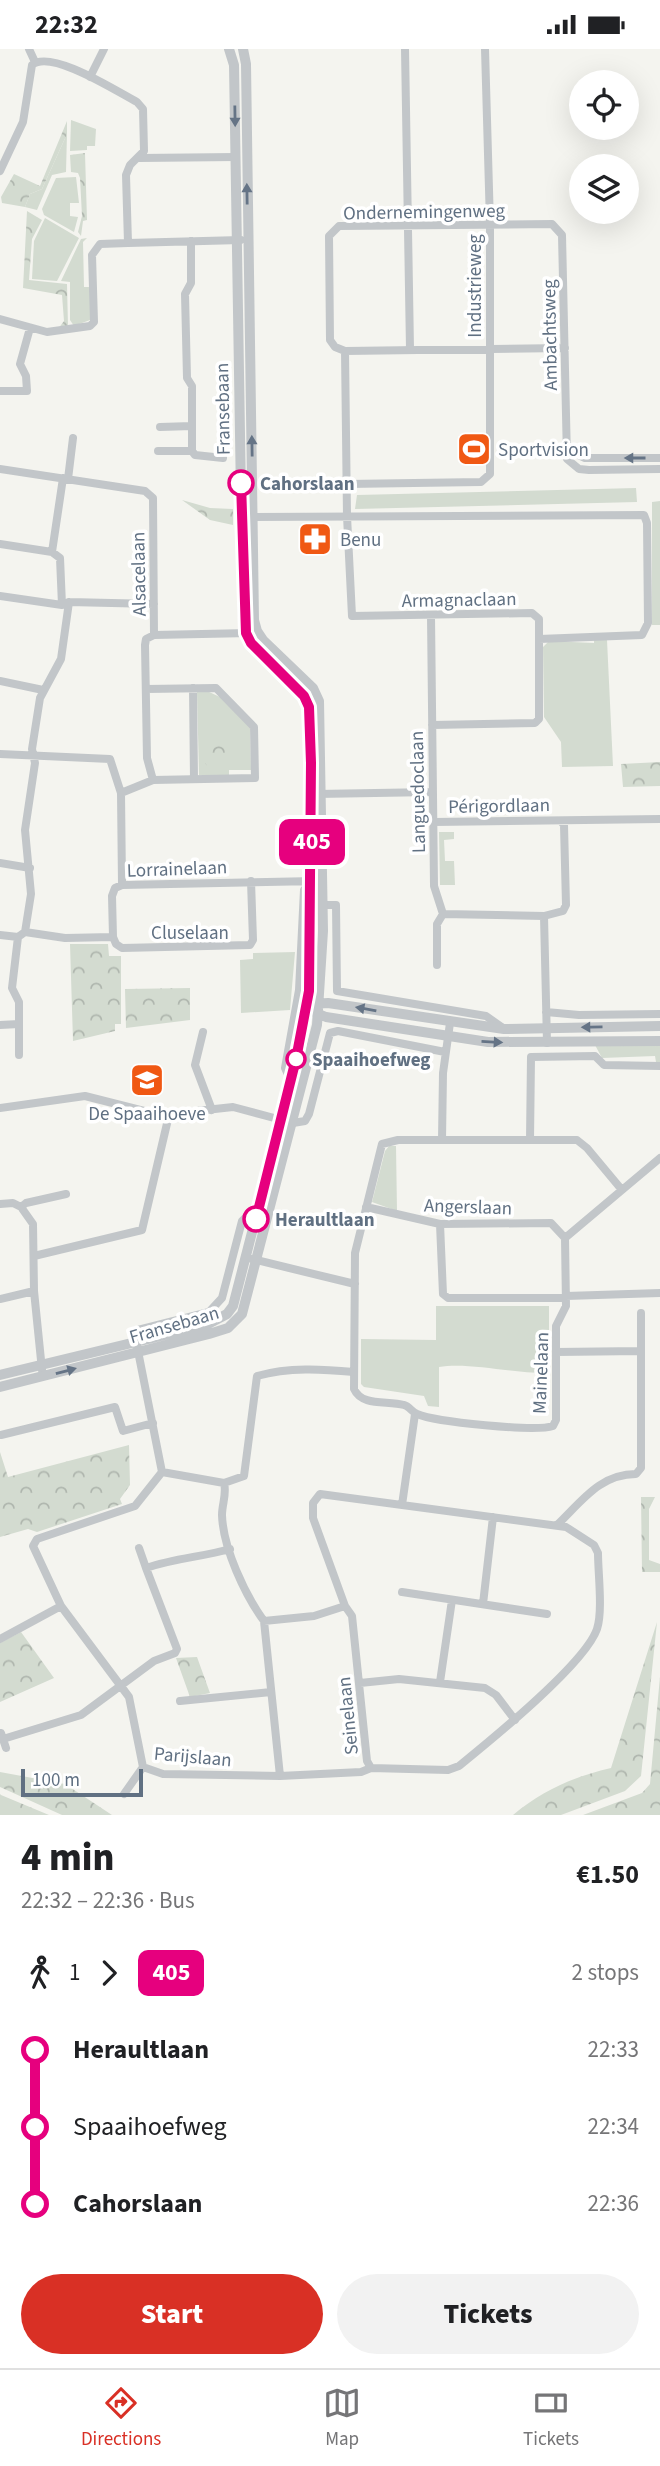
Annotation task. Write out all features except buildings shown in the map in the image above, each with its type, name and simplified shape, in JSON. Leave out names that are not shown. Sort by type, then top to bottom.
[{"type":"street","points":[[29,49],[35,62]]},
{"type":"street","points":[[90,77],[104,49]]},
{"type":"street","name":"Fransebaan","points":[[229,49],[234,65],[236,157],[243,240]]},
{"type":"street","name":"Fransebaan","points":[[0,1375],[218,1331],[236,1323],[242,1314],[257,1261],[287,1121],[291,1081],[307,1006],[317,881],[316,794],[309,707],[304,696],[251,643],[243,240],[246,64],[243,49]]},
{"type":"street","points":[[405,49],[410,349]]},
{"type":"street","name":"Industrieweg","points":[[347,484],[486,480],[492,468],[485,49]]},
{"type":"street","points":[[0,171],[23,122],[32,65],[35,62],[51,59],[141,105],[144,151],[139,159],[130,165],[126,175],[128,243]]},
{"type":"street","points":[[0,147],[9,152]]},
{"type":"street","points":[[139,159],[236,157]]},
{"type":"street","name":"Ondernemingenweg","points":[[347,516],[345,351],[335,347],[330,340],[329,236],[339,226],[552,224],[559,229]]},
{"type":"street","name":"Ambachtsweg","points":[[559,229],[562,235],[566,442]]},
{"type":"street","points":[[0,319],[30,328],[64,331],[90,326],[95,317],[93,248],[100,244],[243,240]]},
{"type":"street","points":[[191,241],[191,283],[185,295],[187,377],[192,386],[192,451],[195,455],[207,459],[223,458]]},
{"type":"street","points":[[0,391],[27,391],[26,376],[20,365],[30,328]]},
{"type":"street","points":[[345,351],[565,348]]},
{"type":"street","points":[[160,427],[192,426]]},
{"type":"street","points":[[52,552],[74,437]]},
{"type":"street","points":[[566,442],[577,456],[660,458]]},
{"type":"street","points":[[566,442],[565,452],[572,465],[589,470],[660,469]]},
{"type":"street","points":[[158,451],[192,451]]},
{"type":"street","points":[[610,458],[611,470]]},
{"type":"street","name":"Alsacelaan","points":[[0,469],[145,491],[153,498],[154,635],[251,632]]},
{"type":"street","points":[[248,517],[644,515],[647,523],[648,623],[642,635],[539,639]]},
{"type":"street","name":"Armagnaclaan","points":[[347,516],[352,616],[532,613],[539,619],[539,719],[535,723],[432,725]]},
{"type":"street","points":[[0,544],[52,552],[60,558],[66,604],[61,659],[43,690],[25,829],[31,894],[12,988],[19,1002],[19,1055]]},
{"type":"street","points":[[0,596],[66,604],[153,604]]},
{"type":"street","name":"Languedoclaan","points":[[431,615],[434,886],[443,914],[436,924],[438,965]]},
{"type":"street","points":[[153,780],[147,758],[145,645],[146,639],[154,635]]},
{"type":"street","points":[[0,681],[43,690]]},
{"type":"street","points":[[193,688],[194,779]]},
{"type":"street","points":[[121,793],[153,780],[255,782],[254,727],[216,688],[146,689]]},
{"type":"street","points":[[0,754],[110,759],[121,793],[122,885]]},
{"type":"street","points":[[316,794],[433,792]]},
{"type":"street","points":[[561,821],[660,819]]},
{"type":"street","name":"Périgordlaan","points":[[433,822],[561,821],[564,825],[566,905],[556,915],[544,916]]},
{"type":"street","points":[[0,863],[30,868]]},
{"type":"street","name":"Cluselaan","points":[[113,937],[116,944],[122,948],[250,945],[253,940],[251,881]]},
{"type":"street","points":[[291,1081],[285,1067],[299,990],[304,890],[317,881]]},
{"type":"street","name":"Fransebaan","points":[[0,1387],[44,1377],[138,1347],[206,1325],[228,1314],[233,1306],[256,1219],[318,1015],[323,905],[317,881]]},
{"type":"street","name":"Lorrainelaan","points":[[113,937],[112,896],[115,888],[122,885],[317,881]]},
{"type":"street","points":[[323,905],[336,905],[337,991],[486,1016],[504,1029]]},
{"type":"street","points":[[443,914],[544,916],[547,1043]]},
{"type":"street","points":[[0,935],[21,934],[65,939],[113,937]]},
{"type":"street","points":[[307,1006],[319,1002],[504,1029],[660,1026]]},
{"type":"street","points":[[307,1006],[318,1015],[488,1042],[660,1041]]},
{"type":"street","points":[[546,1012],[579,1015],[660,1014]]},
{"type":"street","points":[[442,1140],[445,1052],[450,1023]]},
{"type":"street","points":[[0,1025],[19,1024]]},
{"type":"street","points":[[203,1032],[195,1065],[212,1110]]},
{"type":"street","name":"Fransebaan","points":[[287,1121],[304,1121],[309,1114],[330,1033],[351,1033],[445,1052]]},
{"type":"street","points":[[530,1140],[531,1057],[595,1056],[604,1065],[660,1066]]},
{"type":"street","points":[[0,1108],[85,1096],[169,1115],[233,1107],[287,1121]]},
{"type":"street","points":[[34,1256],[142,1230],[169,1115]]},
{"type":"street","name":"Mainelaan","points":[[565,1238],[566,1306],[556,1326],[554,1426],[512,1427],[415,1414],[406,1405],[363,1399],[354,1389],[355,1253],[382,1144],[398,1140],[577,1140],[622,1189]]},
{"type":"street","points":[[565,1238],[660,1158]]},
{"type":"street","points":[[21,1207],[26,1203],[66,1194]]},
{"type":"street","points":[[0,1205],[13,1203],[21,1207],[33,1224],[34,1291],[44,1377]]},
{"type":"street","name":"Angerslaan","points":[[366,1207],[440,1224],[551,1223],[565,1238]]},
{"type":"street","name":"Fransebaan","points":[[138,1347],[134,1331],[209,1312],[222,1298],[242,1221],[246,1217],[256,1219]]},
{"type":"street","points":[[440,1224],[443,1294],[447,1299],[655,1296],[660,1293]]},
{"type":"street","points":[[245,1258],[355,1284]]},
{"type":"street","points":[[0,1299],[34,1291]]},
{"type":"street","points":[[557,1524],[605,1481],[616,1474],[636,1474],[641,1468],[640,1313]]},
{"type":"street","points":[[138,1347],[162,1472],[224,1483],[244,1476],[257,1376],[276,1370],[324,1369],[354,1372]]},
{"type":"street","points":[[556,1352],[641,1351]]},
{"type":"street","points":[[1,1435],[115,1407],[123,1431],[153,1423]]},
{"type":"street","points":[[402,1505],[415,1414]]},
{"type":"street","name":"Parijslaan","points":[[162,1472],[135,1506],[34,1542],[61,1606],[133,1706],[144,1767],[163,1774],[280,1776],[361,1772],[371,1768]]},
{"type":"street","points":[[224,1483],[222,1517],[230,1549],[247,1593],[264,1621],[280,1776]]},
{"type":"street","name":"Seinelaan","points":[[317,1496],[493,1517],[557,1524],[594,1545],[598,1553],[598,1626],[590,1643],[515,1720],[459,1766],[448,1770],[371,1768],[368,1761],[352,1616],[345,1607],[316,1533],[313,1518],[317,1496]]},
{"type":"street","points":[[483,1604],[493,1517]]},
{"type":"street","points":[[3,1740],[81,1715],[154,1661],[175,1653],[177,1649],[139,1548]]},
{"type":"street","points":[[146,1568],[176,1558],[205,1556],[230,1549]]},
{"type":"street","points":[[402,1592],[547,1613]]},
{"type":"street","points":[[440,1682],[452,1600]]},
{"type":"street","points":[[0,1639],[61,1606]]},
{"type":"street","points":[[264,1621],[314,1616],[345,1607]]},
{"type":"street","points":[[360,1683],[400,1679],[485,1688],[496,1695],[515,1720]]},
{"type":"street","points":[[180,1701],[271,1692]]},
{"type":"street","points":[[124,1794],[144,1767]]},
{"type":"green space","points":[[71,120],[96,129],[95,146],[87,146],[87,150],[70,151]]},
{"type":"green space","points":[[67,121],[67,134],[42,189],[30,194],[25,207],[2,203],[1,197],[14,174],[40,186]]},
{"type":"green space","points":[[67,134],[66,172],[52,175],[37,210],[25,207],[30,194],[42,189]]},
{"type":"green space","points":[[85,153],[87,220],[83,221],[81,236],[78,232],[82,216],[80,178],[78,173],[71,172],[70,155]]},
{"type":"green space","points":[[76,177],[79,203],[70,203],[70,216],[78,217],[74,232],[44,215],[42,209],[56,178]]},
{"type":"green space","points":[[27,211],[42,220],[32,239],[29,280],[67,284],[68,327],[58,329],[64,321],[62,295],[23,288]]},
{"type":"green space","points":[[45,218],[79,238],[57,281],[32,279],[34,241]]},
{"type":"green space","points":[[87,238],[83,242],[84,287],[90,287],[90,320],[74,326],[70,320],[70,282],[61,281],[81,239]]},
{"type":"green space","points":[[636,488],[637,502],[355,509],[357,495]]},
{"type":"green space","points":[[182,500],[210,508],[233,509],[233,525],[210,520]]},
{"type":"green space","points":[[660,501],[660,625],[652,625],[652,502]]},
{"type":"green space","points":[[594,640],[607,640],[613,766],[562,767],[561,742],[544,717],[543,647],[549,641],[594,643]]},
{"type":"green space","points":[[207,691],[220,697],[250,726],[251,770],[229,770],[229,775],[199,775],[197,692]]},
{"type":"green space","points":[[216,743],[225,747],[229,756],[225,765],[216,769],[207,765],[203,756],[207,747]]},
{"type":"green space","points":[[660,762],[660,786],[623,787],[621,764]]},
{"type":"green space","points":[[439,832],[454,832],[454,839],[444,840],[445,861],[454,861],[455,885],[440,885]]},
{"type":"green space","points":[[70,944],[108,944],[109,956],[121,956],[121,1024],[115,1024],[115,1031],[73,1041]]},
{"type":"green space","points":[[295,952],[290,1010],[241,1013],[240,960],[253,959],[253,953]]},
{"type":"green space","points":[[190,988],[190,1020],[126,1028],[125,989]]},
{"type":"green space","points":[[660,1044],[660,1062],[656,1062],[655,1056],[602,1058],[595,1045]]},
{"type":"green space","points":[[389,1146],[396,1146],[397,1211],[372,1202],[385,1151]]},
{"type":"green space","points":[[436,1306],[549,1306],[549,1373],[464,1366],[439,1367],[439,1407],[428,1406],[424,1396],[364,1387],[361,1384],[361,1339],[436,1340]]},
{"type":"green space","points":[[129,1445],[130,1485],[120,1499],[122,1504],[37,1532],[28,1529],[0,1537],[0,1452],[8,1477]]},
{"type":"green space","points":[[641,1497],[655,1497],[649,1509],[649,1560],[660,1564],[660,1572],[642,1572]]},
{"type":"green space","points":[[657,1622],[641,1776],[625,1791],[561,1815],[513,1815],[559,1785],[611,1768]]},
{"type":"green space","points":[[21,1632],[54,1678],[0,1702],[0,1643]]},
{"type":"green space","points":[[197,1657],[210,1693],[190,1697],[176,1658]]},
{"type":"green space","points":[[660,1677],[660,1815],[583,1815],[642,1793],[650,1784]]},
{"type":"green space","points":[[0,1772],[65,1784],[112,1815],[62,1815],[0,1787]]},
{"type":"green space","points":[[1,1795],[49,1815],[0,1815]]},
{"type":"bus line","name":"405","points":[[241,483],[243,619],[246,633],[251,643],[304,696],[309,707],[311,763],[312,905],[309,991],[296,1059],[256,1219]]},
{"type":"place","name":"Sportvision","points":[[474,449]]},
{"type":"place","name":"Cahorslaan","points":[[241,483]]},
{"type":"place","name":"Benu","points":[[315,539]]},
{"type":"place","name":"Spaaihoefweg","points":[[296,1059]]},
{"type":"place","name":"De Spaaihoeve","points":[[147,1080]]},
{"type":"place","name":"Heraultlaan","points":[[256,1219]]}]
